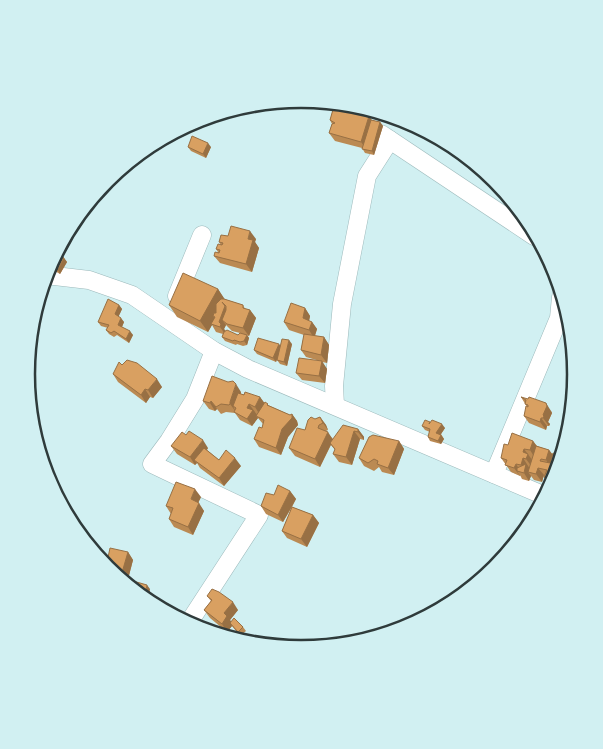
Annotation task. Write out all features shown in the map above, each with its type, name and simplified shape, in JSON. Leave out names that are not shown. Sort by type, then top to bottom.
[{"type":"street","points":[[369,126],[526,230]]},
{"type":"street","points":[[335,405],[334,386],[342,304],[366,176],[390,140]]},
{"type":"street","points":[[167,319],[202,235]]},
{"type":"street","points":[[54,276],[90,280],[132,295],[214,351],[248,369],[540,494]]},
{"type":"street","points":[[494,474],[559,318],[560,309]]},
{"type":"street","points":[[192,618],[259,515],[152,464],[195,399],[214,351]]},
{"type":"building","points":[[333,110],[369,117],[361,142],[329,133],[332,124],[335,123],[330,120]]},
{"type":"building","points":[[371,120],[380,122],[372,151],[362,149]]},
{"type":"building","points":[[192,136],[208,143],[203,154],[188,147]]},
{"type":"building","points":[[231,226],[250,231],[248,239],[253,240],[246,264],[214,256],[215,252],[219,253],[220,250],[216,249],[218,244],[222,245],[223,243],[219,242],[221,235],[228,236]]},
{"type":"building","points":[[62,257],[64,258],[58,270],[57,269]]},
{"type":"building","points":[[183,273],[218,289],[200,321],[169,305]]},
{"type":"building","points":[[108,299],[119,305],[115,314],[121,318],[118,325],[130,331],[126,339],[114,331],[111,333],[106,330],[109,325],[98,322]]},
{"type":"building","points":[[221,299],[243,305],[243,308],[250,310],[243,328],[227,324],[222,320],[226,306],[222,302],[225,306],[219,322],[221,324],[220,327],[211,324],[215,317],[213,316],[214,313],[216,313],[216,304]]},
{"type":"building","points":[[291,303],[305,308],[303,318],[312,322],[309,330],[284,322]]},
{"type":"building","points":[[227,330],[238,335],[240,333],[247,335],[244,341],[233,341],[222,337]]},
{"type":"building","points":[[304,334],[324,337],[321,355],[301,350]]},
{"type":"building","points":[[258,338],[279,344],[273,358],[254,350]]},
{"type":"building","points":[[282,339],[289,340],[284,362],[277,360]]},
{"type":"building","points":[[299,358],[322,361],[319,376],[296,373]]},
{"type":"building","points":[[127,360],[137,363],[157,379],[141,395],[113,374],[119,362],[122,365]]},
{"type":"building","points":[[212,376],[228,382],[233,381],[236,384],[229,405],[221,404],[216,407],[211,401],[210,403],[203,401]]},
{"type":"building","points":[[245,392],[260,397],[255,407],[249,404],[247,408],[253,410],[247,419],[234,412],[236,408],[233,406],[238,393],[244,395]]},
{"type":"building","points":[[521,397],[528,399],[529,397],[546,403],[544,416],[540,422],[524,416],[526,406],[528,407],[528,405],[525,404],[526,400]]},
{"type":"building","points":[[265,402],[267,405],[290,415],[292,414],[292,418],[282,429],[276,448],[254,439],[259,427],[262,428],[264,420],[256,416]]},
{"type":"building","points":[[311,417],[315,419],[320,417],[323,423],[318,428],[328,432],[315,459],[289,448],[297,428],[305,430]]},
{"type":"building","points":[[425,420],[430,422],[429,424],[432,420],[442,424],[436,433],[441,435],[438,441],[428,437],[430,429],[422,426]]},
{"type":"building","points":[[343,425],[358,429],[358,432],[354,431],[346,457],[333,454],[335,449],[330,443]]},
{"type":"building","points":[[189,431],[203,440],[190,457],[171,446],[182,432],[186,435]]},
{"type":"building","points":[[512,433],[533,441],[530,450],[524,449],[523,452],[528,454],[526,459],[523,458],[521,465],[516,464],[514,468],[505,465],[507,460],[501,458],[504,444],[508,445]]},
{"type":"building","points":[[373,435],[399,441],[388,468],[377,464],[378,461],[374,459],[368,463],[359,458],[369,437]]},
{"type":"building","points":[[536,446],[549,450],[546,460],[541,459],[540,461],[550,463],[553,453],[556,454],[547,478],[544,477],[547,470],[538,468],[536,474],[528,472]]},
{"type":"building","points":[[204,448],[219,460],[226,450],[235,458],[219,478],[194,460]]},
{"type":"building","points":[[526,464],[524,473],[517,471],[517,468]]},
{"type":"building","points":[[176,482],[195,489],[191,499],[199,503],[188,527],[169,519],[173,508],[166,506]]},
{"type":"building","points":[[278,485],[290,491],[278,515],[261,506],[266,493],[274,495]]},
{"type":"building","points":[[292,507],[313,515],[301,539],[282,531]]},
{"type":"building","points":[[110,548],[128,552],[122,572],[108,558]]},
{"type":"building","points":[[133,581],[147,585],[146,591]]},
{"type":"building","points":[[212,589],[233,602],[224,613],[227,616],[222,624],[204,610],[212,600],[207,596]]},
{"type":"building","points":[[234,618],[243,627],[238,632],[230,623]]}]
